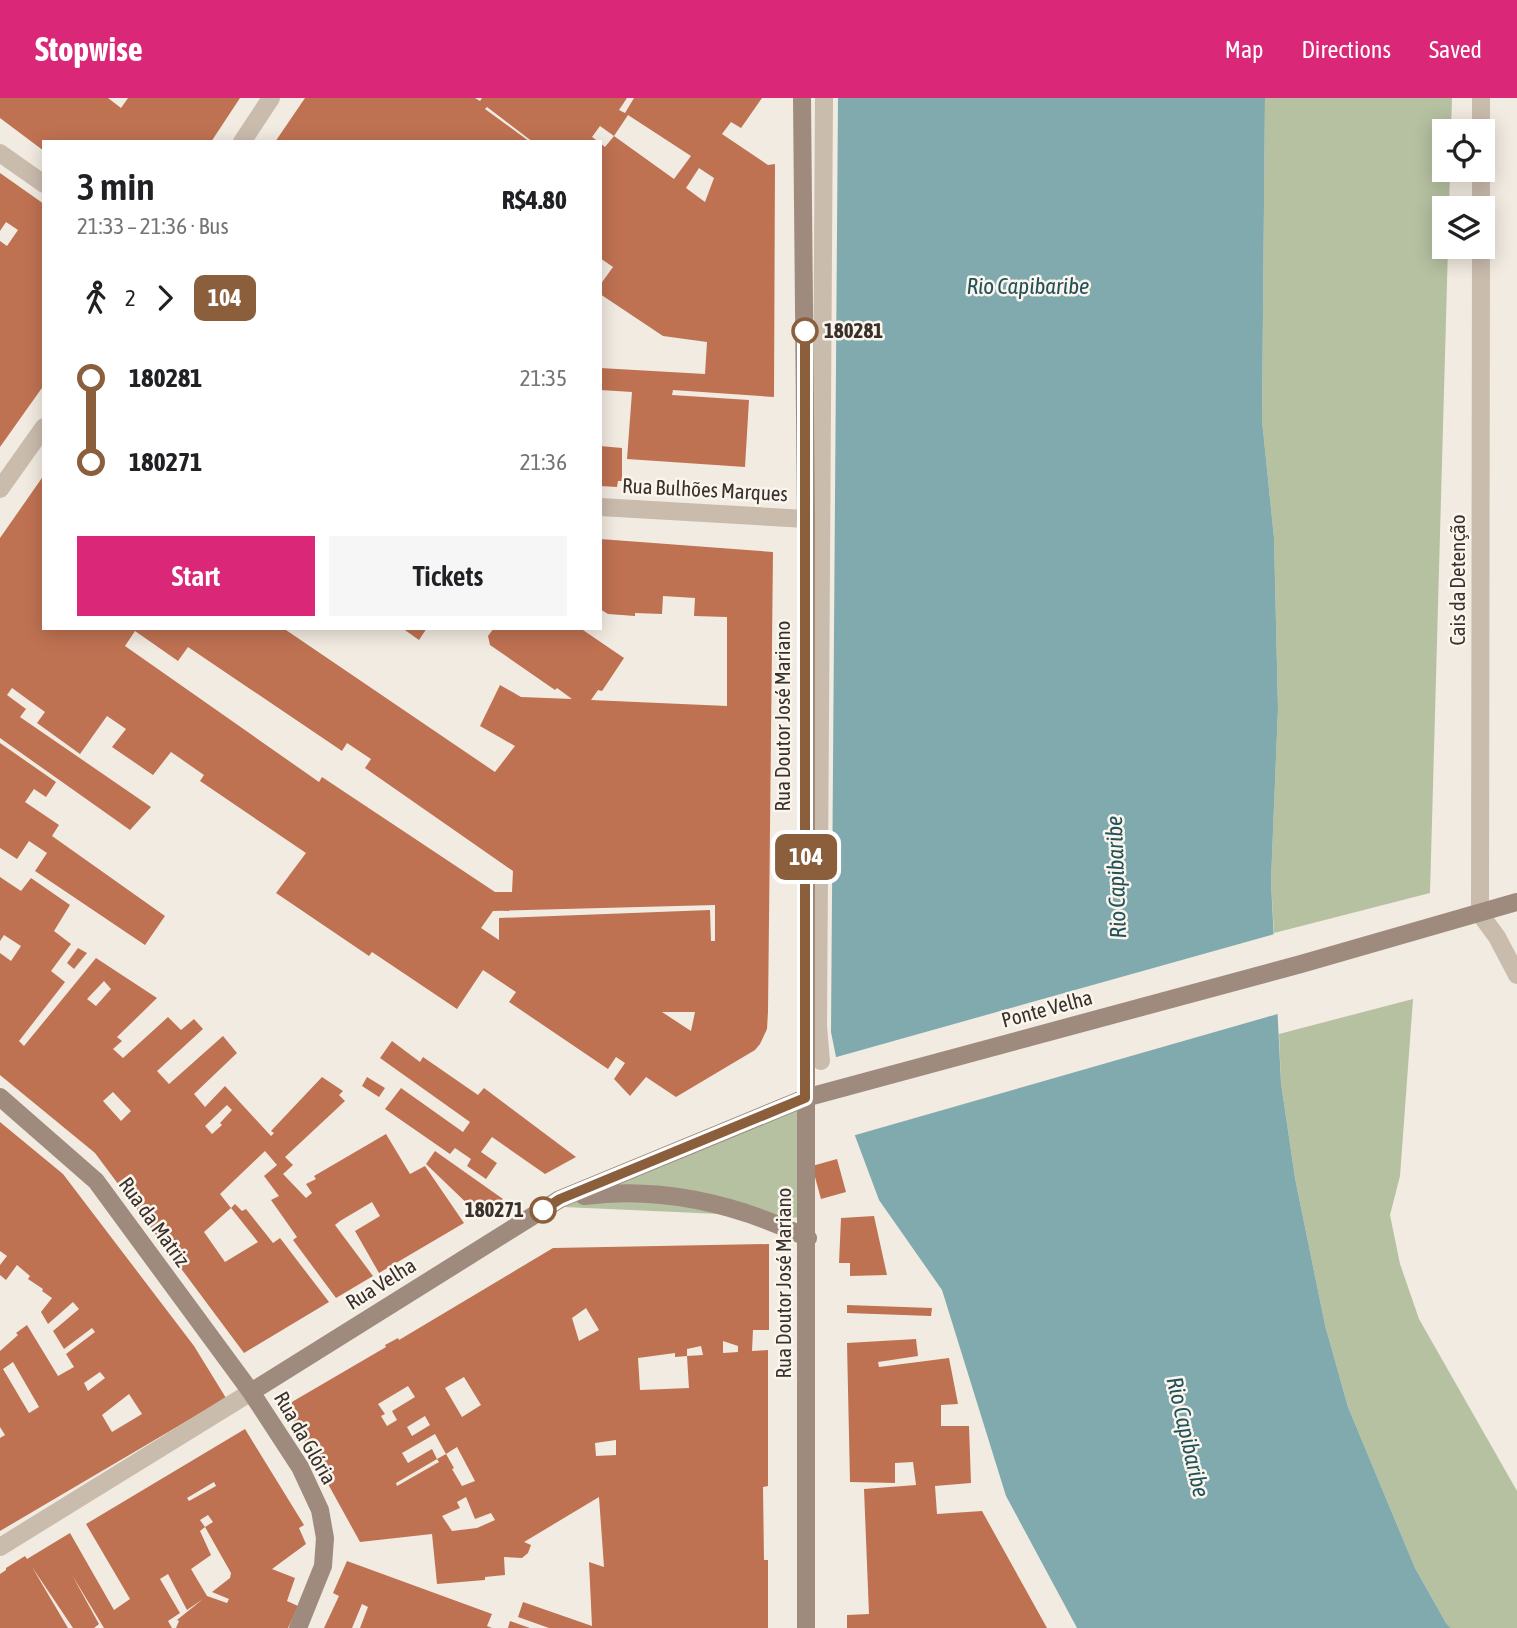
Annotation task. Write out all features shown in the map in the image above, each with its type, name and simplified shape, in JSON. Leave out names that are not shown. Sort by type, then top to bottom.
[{"type":"street","points":[[243,140],[271,98]]},
{"type":"street","name":"Rua Doutor José Mariano","points":[[802,98],[806,519],[805,1098],[808,1238],[806,1628]]},
{"type":"street","points":[[821,1061],[818,1026],[824,98]]},
{"type":"street","points":[[1481,98],[1481,119]]},
{"type":"street","points":[[0,153],[42,183]]},
{"type":"street","name":"Cais da Detenção","points":[[1480,914],[1481,259]]},
{"type":"street","points":[[0,489],[42,430]]},
{"type":"street","name":"Rua Bulhões Marques","points":[[602,507],[806,519]]},
{"type":"street","name":"Ponte Velha","points":[[805,1098],[1301,964],[1517,902]]},
{"type":"street","points":[[1480,914],[1497,937],[1517,975]]},
{"type":"street","name":"Rua da Matriz","points":[[0,1097],[96,1181],[251,1392]]},
{"type":"street","name":"Rua Velha","points":[[0,1547],[560,1199],[805,1098]]},
{"type":"street","points":[[560,1199],[600,1194],[682,1196],[760,1216],[808,1238]]},
{"type":"street","name":"Rua da Glória","points":[[251,1392],[300,1467],[320,1510],[325,1538],[323,1566],[298,1628]]},
{"type":"green space","points":[[1265,98],[1452,98],[1451,119],[1432,119],[1432,182],[1450,182],[1449,196],[1432,196],[1432,259],[1448,259],[1430,893],[1274,933],[1271,881],[1278,709],[1274,538],[1262,420]]},
{"type":"green space","points":[[1413,999],[1400,1176],[1390,1215],[1400,1264],[1419,1319],[1517,1491],[1517,1628],[1451,1628],[1415,1568],[1348,1407],[1325,1325],[1295,1178],[1281,1083],[1279,1034]]},
{"type":"green space","points":[[805,1098],[807,1218],[564,1207]]},
{"type":"water","name":"Rio Capibaribe","points":[[838,98],[1265,98],[1262,420],[1274,538],[1278,709],[1271,881],[1281,1083],[1295,1178],[1325,1325],[1348,1407],[1415,1568],[1451,1628],[1077,1628],[1006,1496],[942,1290],[879,1200],[848,1117],[831,1032]]},
{"type":"pier","points":[[1278,933],[1281,1013],[852,1136],[845,1118],[833,1058]]},
{"type":"building","points":[[0,98],[108,98],[121,108],[128,98],[240,98],[212,140],[42,140],[42,150],[0,118]]},
{"type":"building","points":[[305,98],[475,98],[480,101],[482,98],[627,98],[619,110],[625,113],[634,98],[762,98],[741,128],[731,122],[722,134],[768,165],[775,164],[774,397],[673,390],[672,395],[749,400],[745,467],[627,459],[632,392],[602,390],[602,368],[705,374],[707,342],[663,336],[602,295],[602,282],[613,267],[602,259],[602,145],[605,147],[614,136],[600,126],[592,137],[596,140],[530,140],[487,107],[485,109],[527,140],[276,140]],"holes":[[[628,115],[691,156],[674,179],[614,136]],[[699,168],[714,178],[705,202],[686,188]]]},
{"type":"building","points":[[0,173],[42,203],[42,388],[0,447],[0,241],[7,246],[18,230],[6,222],[0,231]]},
{"type":"building","points":[[602,446],[622,448],[622,481],[618,481],[617,487],[602,486]]},
{"type":"building","points":[[42,478],[42,630],[286,630],[495,772],[515,746],[480,726],[500,685],[521,697],[572,699],[490,645],[488,636],[492,630],[583,630],[624,658],[602,691],[598,690],[591,700],[727,706],[727,617],[694,616],[695,598],[663,596],[662,614],[608,614],[602,610],[602,539],[773,552],[767,1029],[755,1050],[676,1097],[646,1077],[630,1096],[614,1079],[625,1063],[616,1057],[608,1069],[509,1002],[516,992],[483,970],[457,1009],[372,952],[369,956],[276,893],[306,853],[200,781],[204,775],[171,752],[153,775],[112,747],[126,729],[107,716],[80,754],[37,723],[45,712],[12,688],[7,695],[26,709],[20,717],[151,807],[130,830],[0,738],[0,538]],"holes":[[[135,631],[178,661],[188,647],[342,751],[347,743],[371,759],[365,768],[513,871],[512,892],[495,892],[322,777],[319,782],[125,646]],[[715,905],[715,941],[711,941],[710,910],[499,918],[499,940],[481,928],[493,911]],[[662,1012],[695,1012],[691,1031]]]},
{"type":"building","points":[[405,630],[426,630],[419,640]]},
{"type":"building","points":[[0,743],[56,782],[46,797],[34,789],[25,802],[59,825],[52,836],[165,916],[145,945],[35,871],[47,853],[29,841],[17,859],[0,848]]},
{"type":"building","points":[[0,877],[21,891],[31,878],[70,905],[54,931],[71,944],[51,971],[65,982],[19,1041],[24,1046],[96,958],[157,998],[117,1037],[122,1041],[113,1049],[123,1058],[168,1017],[181,1030],[194,1019],[203,1029],[157,1071],[169,1084],[223,1036],[237,1053],[194,1094],[205,1107],[225,1086],[271,1136],[274,1133],[271,1131],[322,1077],[343,1091],[339,1095],[345,1101],[285,1157],[293,1165],[283,1174],[306,1198],[312,1193],[306,1184],[316,1179],[314,1176],[386,1134],[410,1174],[425,1166],[464,1223],[379,1273],[355,1231],[380,1216],[372,1202],[335,1225],[373,1276],[336,1298],[293,1240],[297,1237],[271,1200],[279,1196],[264,1176],[277,1165],[265,1151],[220,1194],[231,1208],[235,1204],[242,1211],[246,1209],[273,1243],[280,1238],[329,1302],[244,1353],[95,1153],[0,1075],[0,953],[11,961],[21,946],[4,935],[0,941]],"holes":[[[104,981],[111,989],[96,1006],[87,999]],[[113,1092],[131,1111],[121,1121],[103,1101]],[[227,1105],[232,1110],[212,1134],[205,1126]],[[231,1208],[258,1242],[225,1262],[204,1232]]]},
{"type":"building","points":[[78,948],[87,953],[74,969],[67,963]]},
{"type":"building","points":[[392,1041],[420,1062],[423,1057],[478,1095],[484,1088],[576,1157],[545,1174],[492,1137],[481,1152],[497,1163],[486,1179],[467,1166],[471,1159],[455,1148],[450,1154],[385,1109],[401,1088],[463,1132],[470,1122],[380,1058]]},
{"type":"building","points":[[367,1077],[385,1088],[379,1097],[362,1086]]},
{"type":"building","points":[[0,1122],[63,1174],[194,1346],[226,1398],[0,1531],[0,1438],[5,1435],[0,1427],[0,1351],[27,1325],[58,1376],[74,1367],[66,1354],[95,1332],[92,1328],[64,1349],[53,1331],[79,1309],[73,1302],[48,1324],[41,1312],[52,1298],[28,1279],[30,1276],[17,1265],[6,1280],[0,1275],[0,1265],[7,1256],[0,1251]],"holes":[[[13,1362],[39,1407],[29,1413],[3,1369]],[[100,1372],[105,1378],[88,1391],[84,1383]],[[129,1394],[142,1414],[112,1432],[102,1415]]]},
{"type":"building","points":[[435,1151],[503,1199],[478,1214],[426,1164]]},
{"type":"building","points":[[837,1159],[846,1192],[821,1199],[812,1166]]},
{"type":"building","points":[[874,1216],[887,1275],[850,1276],[850,1263],[839,1263],[841,1218]]},
{"type":"building","points":[[769,1244],[769,1330],[753,1330],[752,1351],[768,1350],[768,1486],[763,1487],[764,1560],[768,1560],[768,1628],[549,1628],[518,1617],[523,1602],[592,1626],[589,1562],[604,1567],[599,1497],[524,1542],[531,1545],[528,1553],[522,1558],[504,1557],[505,1575],[485,1577],[485,1580],[437,1584],[432,1534],[360,1542],[285,1406],[553,1248]],"holes":[[[586,1308],[599,1330],[579,1341],[572,1318]],[[723,1341],[738,1346],[738,1352],[723,1353]],[[701,1346],[703,1355],[687,1356],[687,1349]],[[675,1353],[675,1357],[687,1356],[689,1388],[640,1390],[638,1358]],[[464,1377],[481,1405],[462,1417],[445,1388]],[[408,1386],[415,1397],[392,1411],[397,1420],[387,1426],[381,1416],[385,1414],[378,1404]],[[425,1416],[430,1425],[412,1436],[407,1427]],[[435,1434],[446,1454],[437,1459],[432,1449],[408,1463],[402,1453]],[[616,1440],[616,1455],[596,1456],[595,1443]],[[457,1447],[475,1481],[462,1486],[446,1454]],[[437,1459],[439,1462],[397,1486],[396,1483]],[[466,1497],[475,1519],[491,1513],[495,1520],[477,1528],[452,1531],[442,1516],[460,1508],[457,1502]]]},
{"type":"building","points":[[847,1305],[932,1308],[931,1316],[847,1313]]},
{"type":"building","points":[[916,1339],[918,1356],[878,1362],[879,1367],[949,1358],[958,1404],[941,1405],[941,1426],[969,1426],[971,1483],[935,1486],[937,1514],[982,1511],[1047,1628],[847,1628],[847,1615],[869,1614],[864,1489],[916,1485],[913,1462],[895,1463],[895,1483],[850,1482],[847,1343]]},
{"type":"building","points":[[245,1429],[304,1525],[299,1528],[306,1544],[272,1569],[295,1578],[287,1601],[298,1606],[288,1628],[176,1628],[179,1621],[177,1620],[203,1599],[187,1610],[168,1574],[160,1579],[180,1613],[168,1621],[172,1628],[104,1628],[72,1575],[99,1624],[94,1628],[73,1628],[32,1567],[68,1628],[0,1628],[0,1574],[25,1556],[27,1559],[70,1533],[114,1610],[130,1599],[86,1524]],"holes":[[[214,1482],[216,1486],[189,1501],[187,1498]],[[208,1515],[213,1522],[205,1527],[200,1520]],[[205,1527],[231,1573],[230,1578],[212,1592],[229,1599],[227,1603],[207,1596],[191,1569],[211,1555],[200,1531]]]},
{"type":"building","points":[[347,1561],[492,1614],[487,1626],[492,1628],[360,1628],[368,1607],[362,1604],[352,1628],[324,1628],[339,1596],[333,1593]]},
{"type":"building","points":[[510,1621],[530,1628],[508,1628]]},
{"type":"bus line","name":"104","points":[[543,1210],[560,1199],[805,1098],[805,331]]},
{"type":"place","name":"180281","points":[[805,331]]},
{"type":"place","name":"180271","points":[[543,1210]]}]
